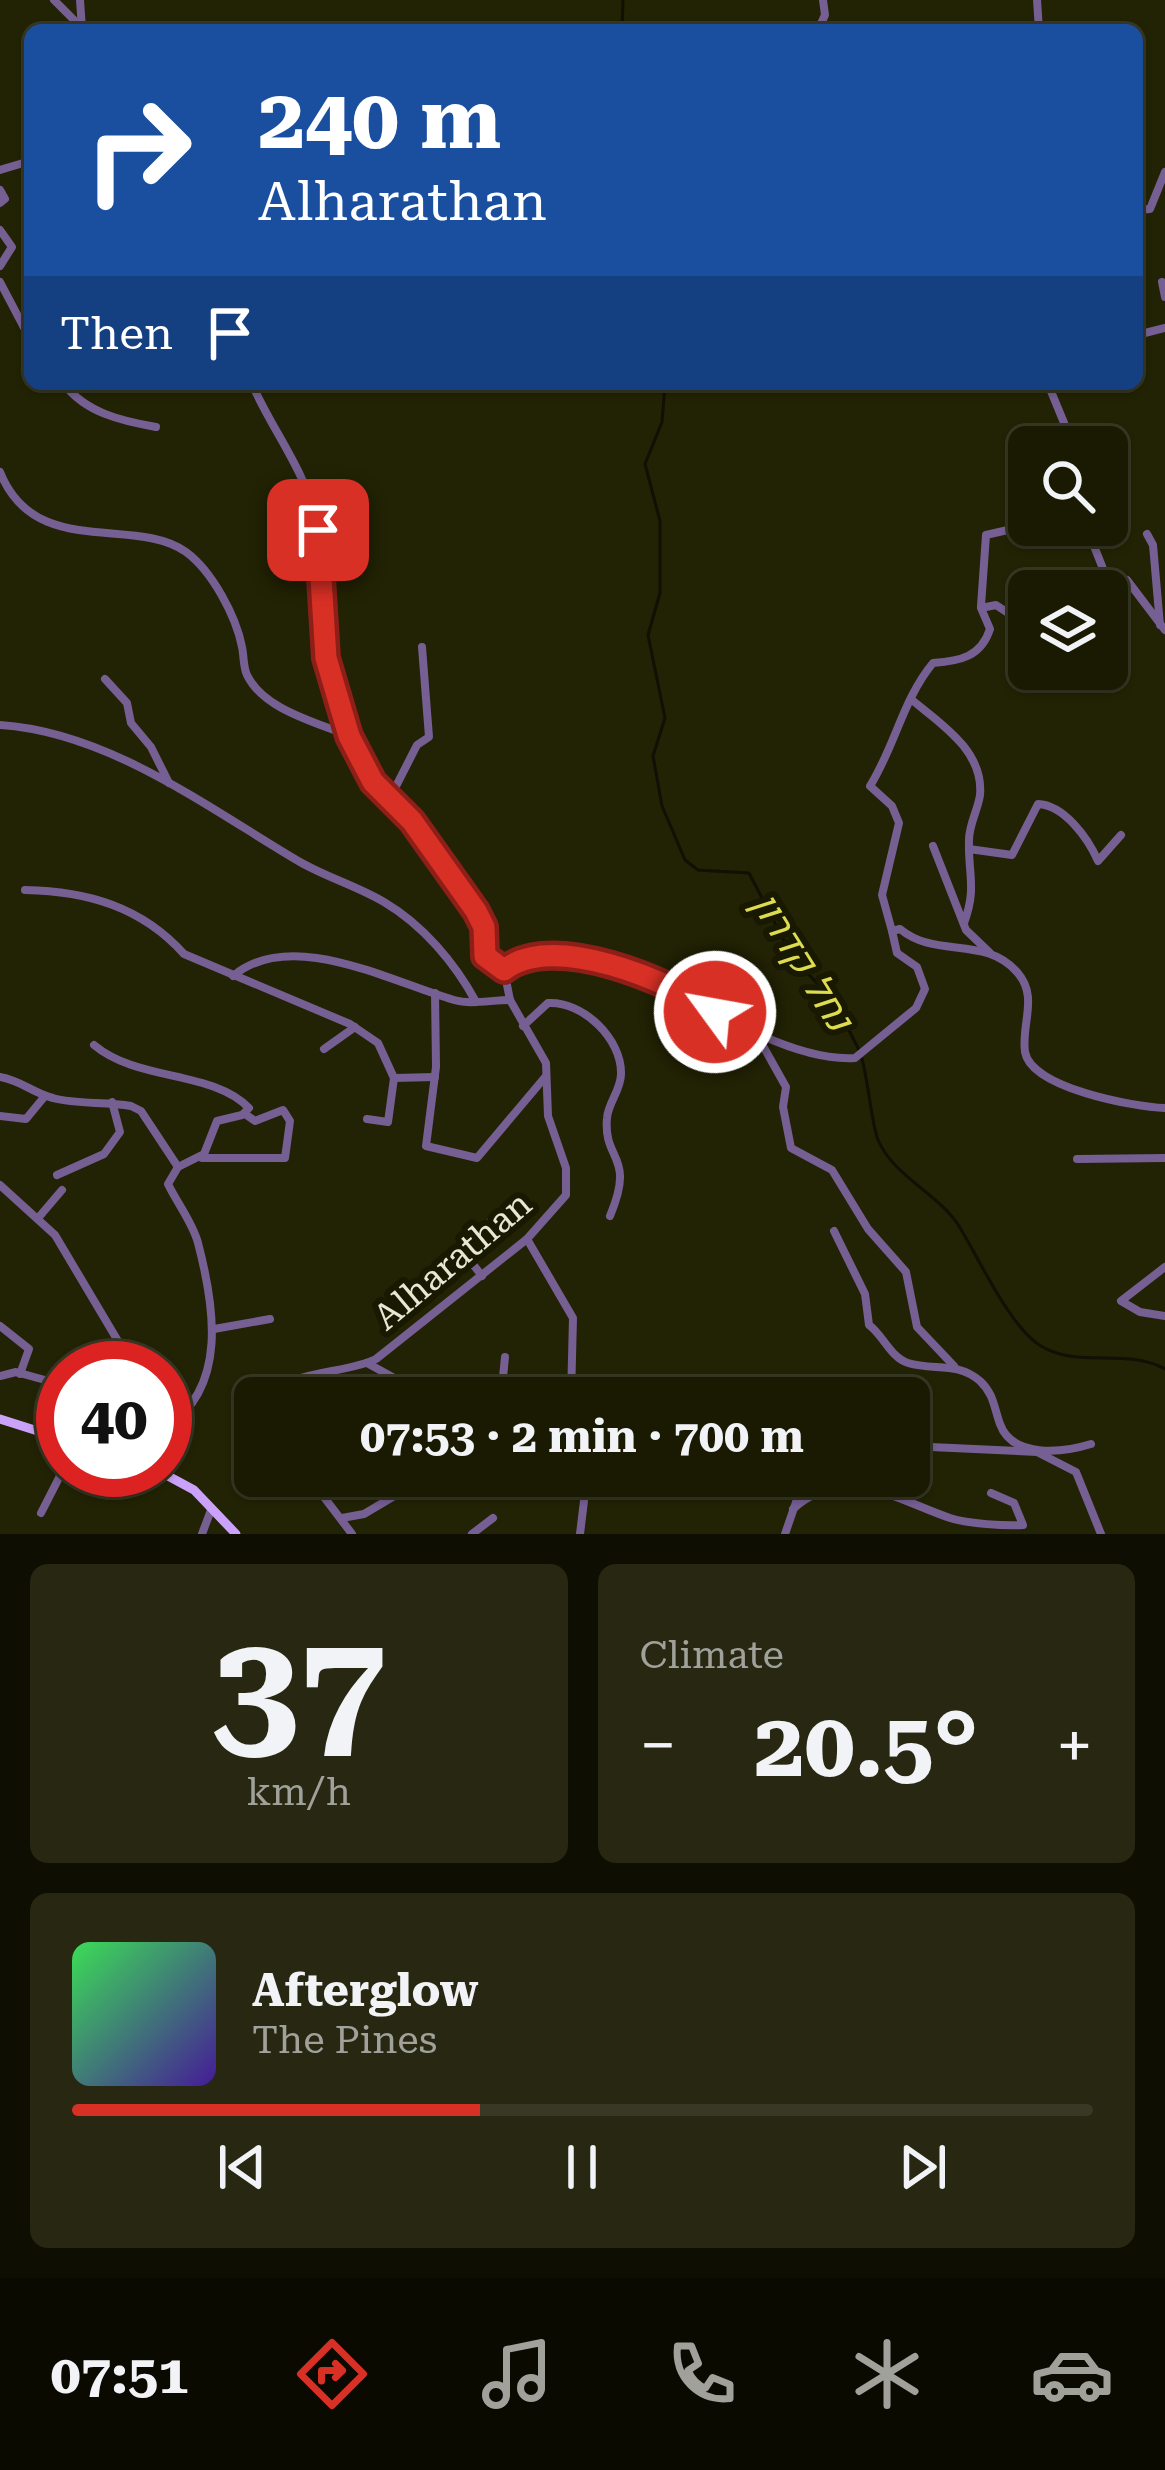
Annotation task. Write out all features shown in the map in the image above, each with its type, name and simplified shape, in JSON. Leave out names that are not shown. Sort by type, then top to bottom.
[{"type":"main road","points":[[0,1419],[36,1430]]},
{"type":"main road","points":[[192,1489],[236,1534]]},
{"type":"street","points":[[54,0],[77,24]]},
{"type":"street","points":[[1143,210],[1150,209],[1165,172]]},
{"type":"street","points":[[0,190],[4,199],[0,203]]},
{"type":"street","points":[[0,230],[12,247],[0,266]]},
{"type":"street","points":[[0,282],[24,328]]},
{"type":"street","points":[[1162,282],[1165,297]]},
{"type":"street","points":[[69,390],[115,419],[156,427]]},
{"type":"street","name":"Alharathan","points":[[255,390],[291,452],[311,502],[318,530],[326,658],[349,736],[373,782],[476,911],[484,927],[485,956],[504,970],[509,1000],[542,1051],[548,1116],[566,1168],[566,1196],[527,1239],[367,1363],[313,1377]]},
{"type":"street","points":[[1050,390],[1065,426]]},
{"type":"street","points":[[0,472],[8,494],[58,525],[93,536],[160,541],[189,554],[232,613],[245,672],[256,687],[274,703],[349,736]]},
{"type":"street","points":[[504,970],[521,956],[550,954],[660,978],[816,1057],[855,1058],[870,1051],[916,1007],[925,989],[917,967],[897,953],[882,895],[899,823],[892,806],[871,786],[933,663],[974,655],[986,642],[990,629],[981,608],[986,535],[1008,530]]},
{"type":"street","points":[[1147,534],[1154,545],[1162,628]]},
{"type":"street","points":[[1128,581],[1162,628]]},
{"type":"street","points":[[981,608],[995,604],[1008,613]]},
{"type":"street","points":[[390,798],[417,745],[429,737],[422,646]]},
{"type":"street","points":[[105,679],[127,703],[131,723],[151,747],[171,786]]},
{"type":"street","points":[[912,700],[972,754],[980,794],[968,849],[976,889],[964,922]]},
{"type":"street","points":[[0,725],[66,736],[171,786],[304,865],[386,902],[458,966],[476,1002]]},
{"type":"street","points":[[968,849],[1012,855],[1038,804],[1050,804],[1075,826],[1098,861],[1121,836]]},
{"type":"street","points":[[933,846],[964,922],[991,954]]},
{"type":"street","points":[[25,890],[75,891],[116,905],[166,934],[184,954],[355,1027],[379,1043],[394,1078],[388,1122],[367,1119]]},
{"type":"street","points":[[892,931],[900,929],[922,945],[971,946],[1016,971],[1030,994],[1028,1062],[1085,1093],[1165,1108]]},
{"type":"street","points":[[233,976],[276,953],[379,972],[476,1002],[509,1000]]},
{"type":"street","points":[[435,993],[435,1077],[426,1146],[477,1158],[546,1076]]},
{"type":"street","points":[[523,1026],[548,1003],[567,1004],[609,1037],[620,1058],[621,1078],[607,1118],[623,1172],[610,1216]]},
{"type":"street","points":[[324,1049],[355,1027]]},
{"type":"street","points":[[752,1027],[786,1087],[783,1107],[791,1148],[832,1170],[868,1229],[906,1272],[917,1327],[953,1366],[989,1393],[1005,1436],[1076,1472],[1101,1534]]},
{"type":"street","points":[[94,1045],[111,1059],[229,1094],[246,1103],[245,1113]]},
{"type":"street","points":[[0,1077],[27,1082],[45,1096],[112,1102],[141,1112],[178,1167]]},
{"type":"street","points":[[394,1078],[435,1077]]},
{"type":"street","points":[[0,1117],[26,1119],[45,1096]]},
{"type":"street","points":[[57,1175],[104,1154],[120,1132],[112,1102]]},
{"type":"street","points":[[192,1391],[211,1365],[214,1329],[198,1239],[168,1184],[178,1167],[200,1158],[286,1158],[290,1121],[283,1110],[255,1121],[245,1113]]},
{"type":"street","points":[[200,1158],[217,1121],[245,1113]]},
{"type":"street","points":[[1077,1159],[1165,1158]]},
{"type":"street","points":[[0,1185],[39,1217],[119,1341]]},
{"type":"street","points":[[39,1217],[62,1190]]},
{"type":"street","points":[[482,1276],[462,1250],[492,1220]]},
{"type":"street","points":[[834,1231],[865,1294],[868,1324],[884,1336],[896,1357],[910,1364],[953,1366]]},
{"type":"street","points":[[527,1239],[573,1318],[572,1377]]},
{"type":"street","points":[[1165,1267],[1121,1301],[1140,1312],[1165,1316]]},
{"type":"street","points":[[214,1329],[270,1319]]},
{"type":"street","points":[[0,1326],[28,1349],[20,1374]]},
{"type":"street","points":[[503,1377],[505,1357]]},
{"type":"street","points":[[367,1363],[392,1377]]},
{"type":"street","points":[[0,1376],[36,1378]]},
{"type":"street","points":[[930,1447],[1037,1452],[1091,1444]]},
{"type":"street","points":[[794,1509],[809,1495],[833,1486],[868,1486],[951,1519],[1023,1525],[1014,1503],[992,1493]]},
{"type":"street","points":[[41,1514],[50,1497]]},
{"type":"street","points":[[326,1497],[352,1534]]},
{"type":"street","points":[[342,1518],[364,1514],[393,1497]]},
{"type":"street","points":[[580,1534],[584,1497]]},
{"type":"street","points":[[785,1534],[798,1497]]},
{"type":"street","points":[[202,1534],[211,1510]]},
{"type":"street","points":[[472,1534],[493,1518]]},
{"type":"waterway","name":"נחל קדרון","points":[[622,24],[623,0]]},
{"type":"waterway","name":"נחל קדרון","points":[[665,390],[662,422],[645,464],[660,521],[660,593],[648,635],[665,718],[653,756],[662,806],[685,860],[698,870],[749,873],[793,958],[834,1001],[859,1050]]},
{"type":"waterway","name":"נחל קדרון","points":[[862,1059],[876,1133],[885,1153],[959,1226],[1007,1309],[1030,1337],[1055,1353],[1135,1359],[1165,1369]]},
{"type":"route","points":[[318,530],[321,620],[334,700],[373,782],[412,821],[476,911],[484,927],[485,956],[504,970],[521,956],[550,954],[660,978],[715,1012]]}]
